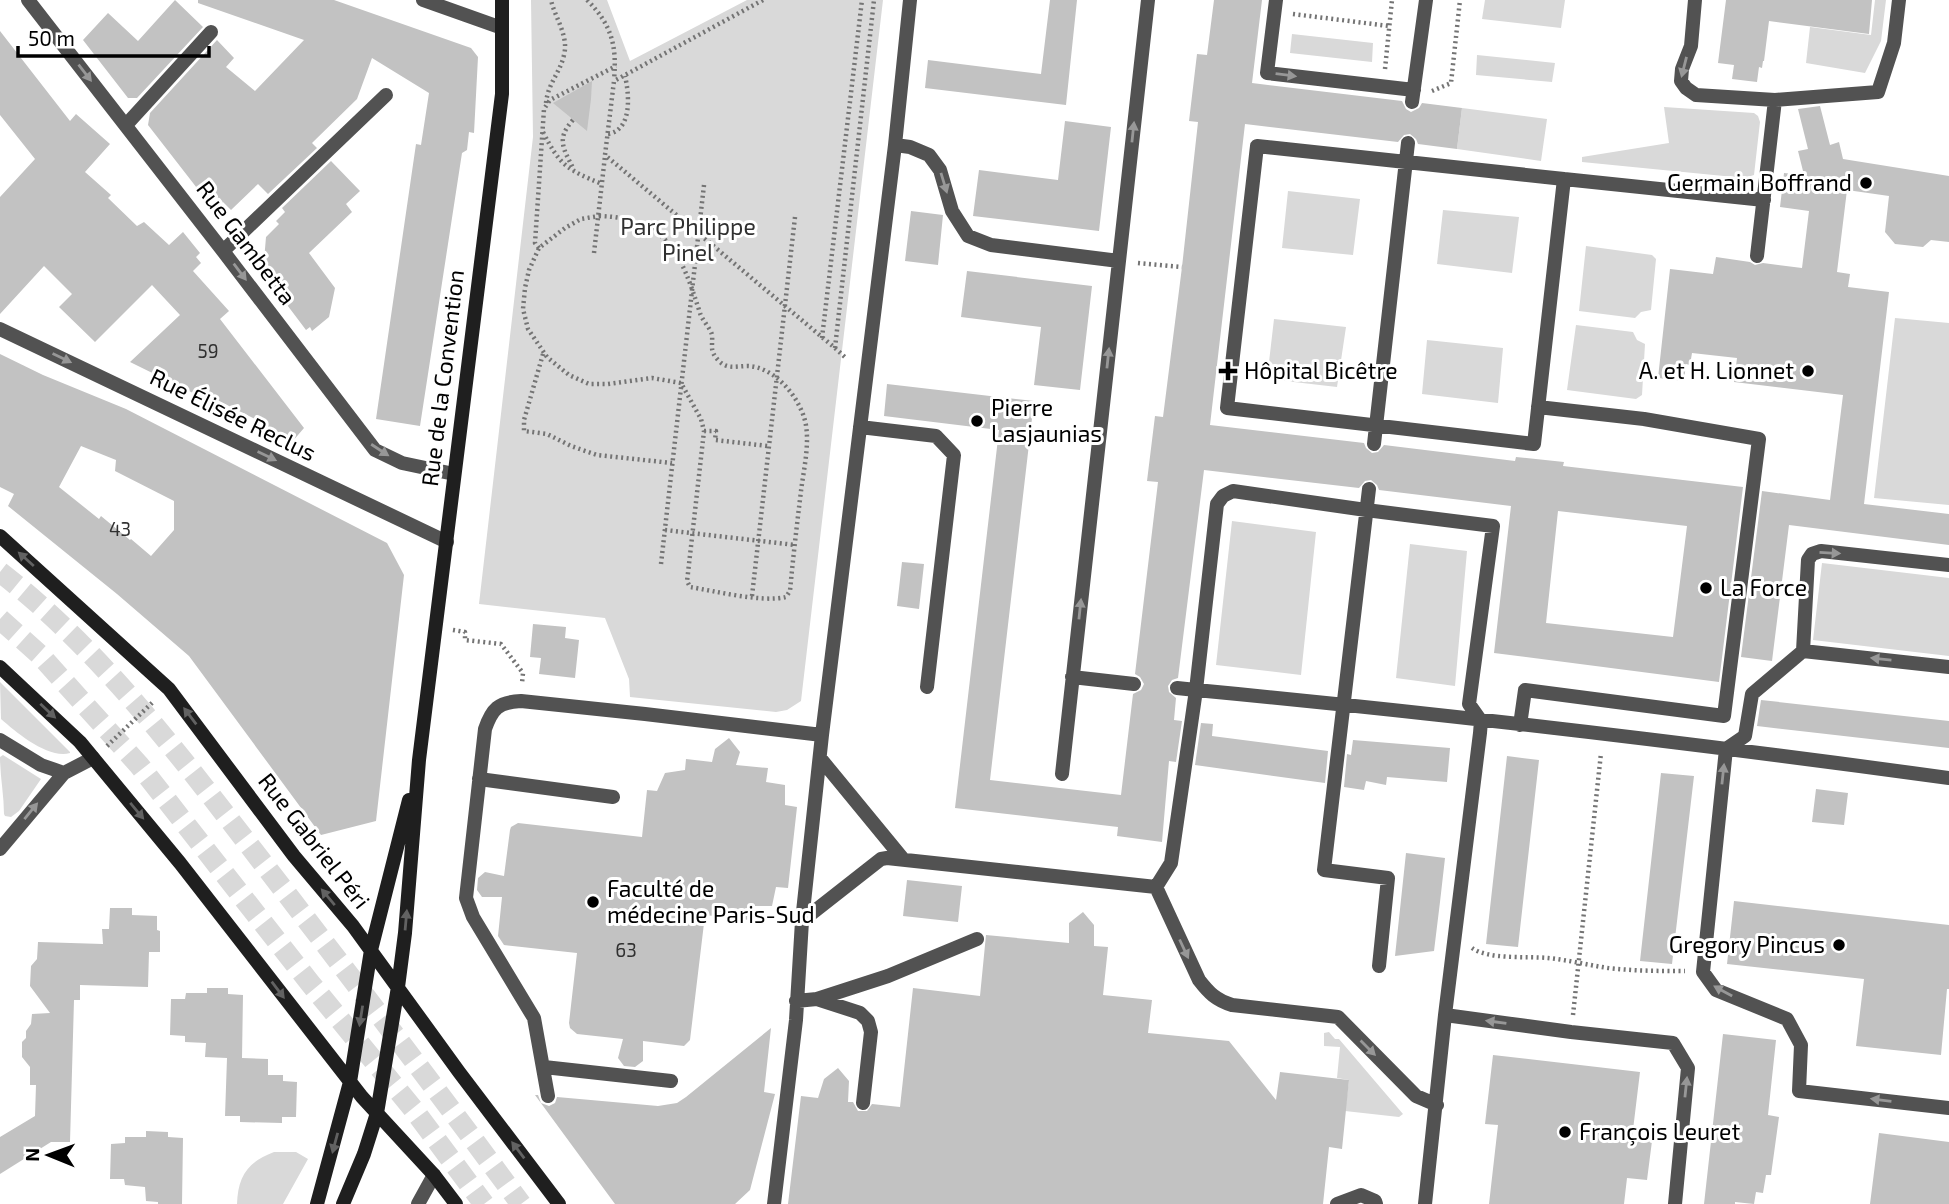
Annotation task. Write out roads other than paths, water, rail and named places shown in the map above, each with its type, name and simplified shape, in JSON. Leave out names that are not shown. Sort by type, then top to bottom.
[{"type":"main road","name":"Rue de la Convention","points":[[343,1204],[364,1154],[377,1113],[398,988],[419,760],[502,94],[502,0]]},
{"type":"main road","name":"Rue Gabriel Péri","points":[[0,536],[168,688],[294,856],[371,950],[458,1072],[559,1204]]},
{"type":"main road","points":[[0,667],[80,742],[180,863],[350,1082],[434,1175],[456,1204]]},
{"type":"main road","name":"Rue de la Convention","points":[[317,1204],[350,1082],[371,950],[419,760]]},
{"type":"street","name":"Rue Gambetta","points":[[28,0],[375,450],[402,463],[454,474]]},
{"type":"street","points":[[423,0],[502,28]]},
{"type":"street","points":[[774,1204],[796,1020],[802,921],[822,736],[895,145],[910,0]]},
{"type":"street","points":[[1062,774],[1148,0]]},
{"type":"street","points":[[1275,6],[1267,73],[1410,94],[1426,0]]},
{"type":"street","points":[[1695,0],[1690,46],[1682,69],[1681,81],[1686,88],[1696,95],[1709,97],[1775,100],[1878,92],[1894,43],[1899,0]]},
{"type":"street","points":[[126,125],[211,32]]},
{"type":"street","points":[[223,251],[386,95]]},
{"type":"street","points":[[1757,256],[1775,100]]},
{"type":"street","points":[[1374,444],[1408,143]]},
{"type":"street","points":[[895,145],[910,147],[929,155],[940,170],[952,211],[968,236],[991,245],[1119,261]]},
{"type":"street","points":[[1564,179],[1534,443],[1227,408],[1257,146],[1764,200]]},
{"type":"street","name":"Rue Élisée Reclus","points":[[0,328],[447,542]]},
{"type":"street","points":[[1520,725],[1525,690],[1724,716],[1759,439],[1644,419],[1538,407]]},
{"type":"street","points":[[860,427],[936,436],[954,455],[926,687]]},
{"type":"street","points":[[1369,489],[1324,870],[1388,878],[1379,965]]},
{"type":"street","points":[[1156,887],[1171,863],[1196,690],[1217,504],[1223,496],[1233,491],[1493,526],[1469,704],[1481,721],[1425,1204]]},
{"type":"street","points":[[1803,651],[1808,560],[1812,554],[1821,551],[1949,565]]},
{"type":"street","points":[[1949,667],[1803,651],[1752,694],[1745,736],[1726,749],[1703,971],[1716,990],[1787,1019],[1801,1045],[1799,1091],[1949,1108]]},
{"type":"street","points":[[1073,677],[1134,684]]},
{"type":"street","points":[[1177,688],[1603,734],[1949,778]]},
{"type":"street","points":[[548,1096],[534,1018],[473,917],[466,898],[485,729],[491,713],[500,705],[521,701],[822,736]]},
{"type":"street","points":[[0,740],[41,765],[64,773]]},
{"type":"street","points":[[0,849],[64,773],[93,758]]},
{"type":"street","points":[[820,758],[903,859]]},
{"type":"street","points":[[479,779],[613,797]]},
{"type":"street","points":[[802,921],[881,859],[887,858],[1156,887]]},
{"type":"street","points":[[1156,887],[1199,980],[1219,1001],[1232,1005],[1338,1017],[1416,1096],[1437,1105]]},
{"type":"street","points":[[796,1001],[817,999],[888,975],[976,939]]},
{"type":"street","points":[[817,999],[860,1013],[867,1021],[871,1032],[863,1103]]},
{"type":"street","points":[[1445,1015],[1673,1043],[1688,1068],[1675,1204]]},
{"type":"street","points":[[544,1067],[671,1081]]},
{"type":"street","points":[[418,1204],[434,1175]]},
{"type":"street","points":[[1337,1204],[1361,1195],[1376,1204]]},
{"type":"tunnel","points":[[0,572],[72,636],[138,706],[358,987],[521,1204]]},
{"type":"tunnel","points":[[0,619],[40,655],[139,765],[310,983],[414,1110],[484,1204]]},
{"type":"place","name":"Germain Boffrand","points":[[1866,183]]},
{"type":"place","name":"Hôpital Bicêtre","points":[[1228,371]]},
{"type":"place","name":"A. et H. Lionnet","points":[[1808,371]]},
{"type":"place","name":"Pierre Lasjaunias","points":[[977,421]]},
{"type":"place","name":"La Force","points":[[1706,588]]},
{"type":"place","name":"Faculté de médecine Paris-Sud","points":[[593,902]]},
{"type":"place","name":"Gregory Pincus","points":[[1839,945]]},
{"type":"place","name":"François Leuret","points":[[1565,1132]]},
{"type":"park label","name":"Parc Philippe Pinel","points":[[688,240]]}]
